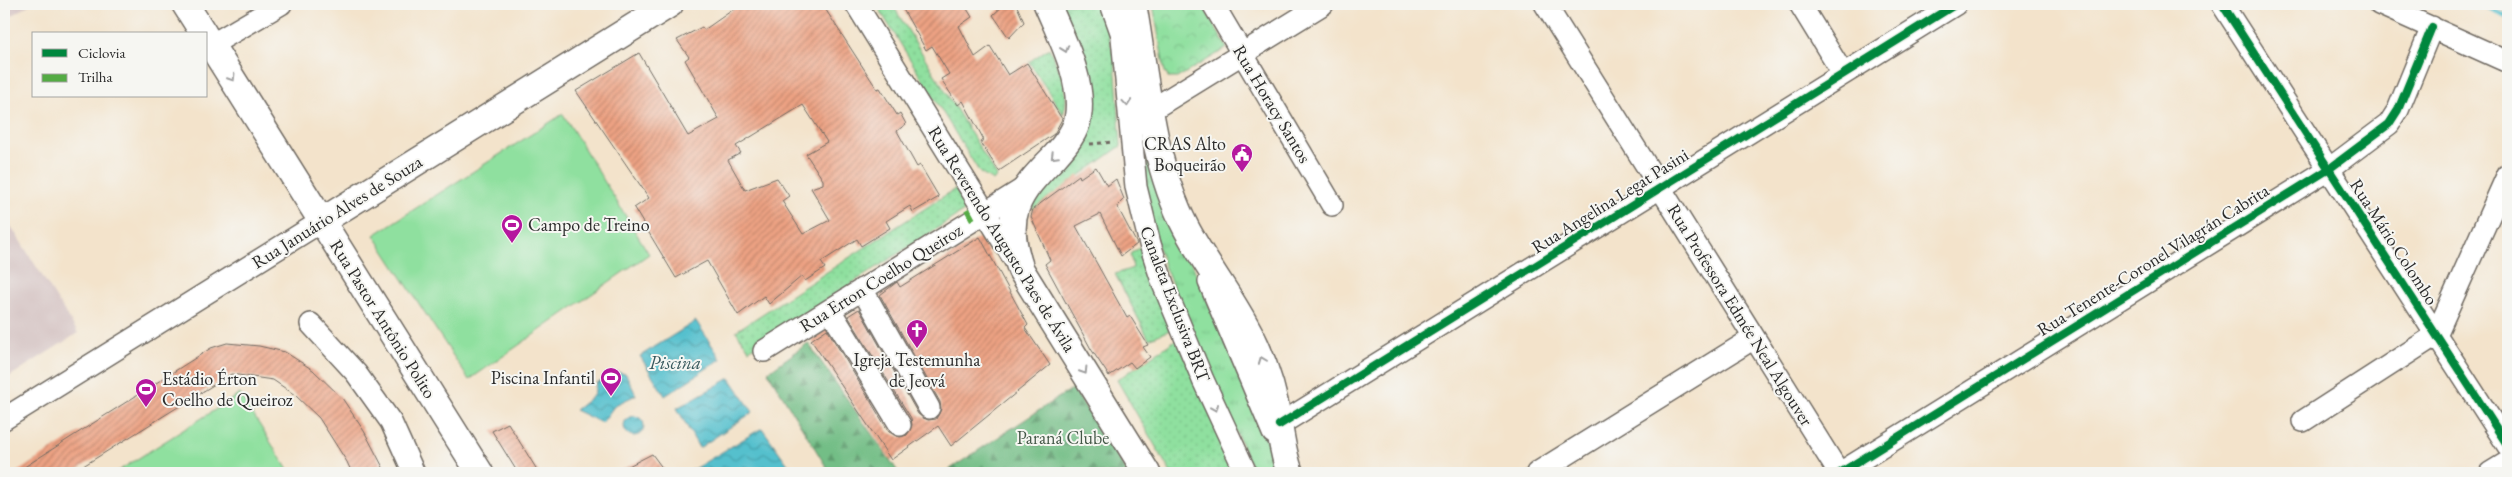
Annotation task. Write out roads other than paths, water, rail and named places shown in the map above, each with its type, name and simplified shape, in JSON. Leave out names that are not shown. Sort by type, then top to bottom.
[{"type":"main road","name":"Rua Pastor Antônio Polito","points":[[185,4],[203,32]]},
{"type":"main road","name":"Rua Januário Alves de Souza","points":[[322,221],[670,4]]},
{"type":"main road","name":"Rua Erton Coelho Queiroz","points":[[1023,189],[1065,146],[1078,118],[1077,89],[1047,4]]},
{"type":"main road","points":[[1133,4],[1163,168],[1186,228],[1256,345],[1264,367],[1279,425],[1287,466]]},
{"type":"main road","name":"Rua Pastor Antônio Polito","points":[[208,41],[480,473]]},
{"type":"main road","points":[[1021,270],[1015,252],[1013,225],[1016,208],[1023,189]]},
{"type":"main road","name":"Rua Reverendo Augusto Paes de Ávila","points":[[1021,270],[1148,473]]},
{"type":"street","points":[[208,39],[282,4]]},
{"type":"street","name":"Rua Reverendo Augusto Paes de Ávila","points":[[856,4],[1021,270]]},
{"type":"street","name":"Canaleta Exclusiva BRT","points":[[1112,4],[1122,37],[1152,110]]},
{"type":"street","name":"Rua Horacy Santos","points":[[1213,4],[1332,205]]},
{"type":"street","points":[[1152,110],[1323,4]]},
{"type":"street","name":"Rua Professora Edmée Neal Algouver","points":[[1545,4],[1839,473]]},
{"type":"street","points":[[1800,4],[1844,74]]},
{"type":"street","name":"Rua Angelina Legat Pasini","points":[[1279,425],[1956,4]]},
{"type":"street","name":"Rua Mário Colombo","points":[[2222,4],[2508,446]]},
{"type":"street","points":[[2379,4],[2508,62]]},
{"type":"street","name":"Rua Tenente-Coronel Vilagrán Cabrita","points":[[1839,473],[2329,168],[2389,124],[2398,110],[2432,28]]},
{"type":"street","name":"Canaleta Exclusiva BRT","points":[[1122,37],[1130,141],[1136,187],[1158,269],[1224,429],[1246,473]]},
{"type":"street","points":[[2303,422],[2436,335],[2508,174]]},
{"type":"street","name":"Rua Erton Coelho Queiroz","points":[[764,351],[1023,189]]},
{"type":"street","name":"Rua Januário Alves de Souza","points":[[4,419],[322,221]]},
{"type":"street","points":[[1186,228],[1287,466]]},
{"type":"street","points":[[862,289],[929,408]]},
{"type":"street","points":[[830,310],[900,425]]},
{"type":"street","points":[[311,324],[356,373],[391,422],[414,473]]},
{"type":"street","points":[[1537,473],[1754,338]]},
{"type":"street","points":[[2490,473],[2508,462]]},
{"type":"water","name":"Piscina","points":[[696,321],[721,359],[665,396],[640,356]]},
{"type":"water","name":"Piscina Infantil","points":[[617,372],[626,374],[636,395],[615,405],[602,423],[575,410],[594,395],[596,383]]},
{"type":"water","name":"Piscina","points":[[730,378],[753,412],[699,448],[677,408]]},
{"type":"water","name":"Piscina","points":[[630,416],[638,416],[644,422],[644,430],[638,436],[630,436],[624,430],[624,422]]},
{"type":"water","points":[[762,428],[794,473],[687,473]]},
{"type":"waterway","points":[[2480,4],[2508,16]]},
{"type":"place","name":"CRAS Alto Boqueirão","points":[[1242,173]]},
{"type":"place","name":"Campo de Treino","points":[[512,244]]},
{"type":"place","name":"Igreja Testemunha de Jeová","points":[[917,349]]},
{"type":"place","name":"Piscina Infantil","points":[[611,397]]},
{"type":"place","name":"Estádio Érton Coelho de Queiroz","points":[[146,408]]},
{"type":"park label","name":"Paraná Clube","points":[[1063,438]]}]
